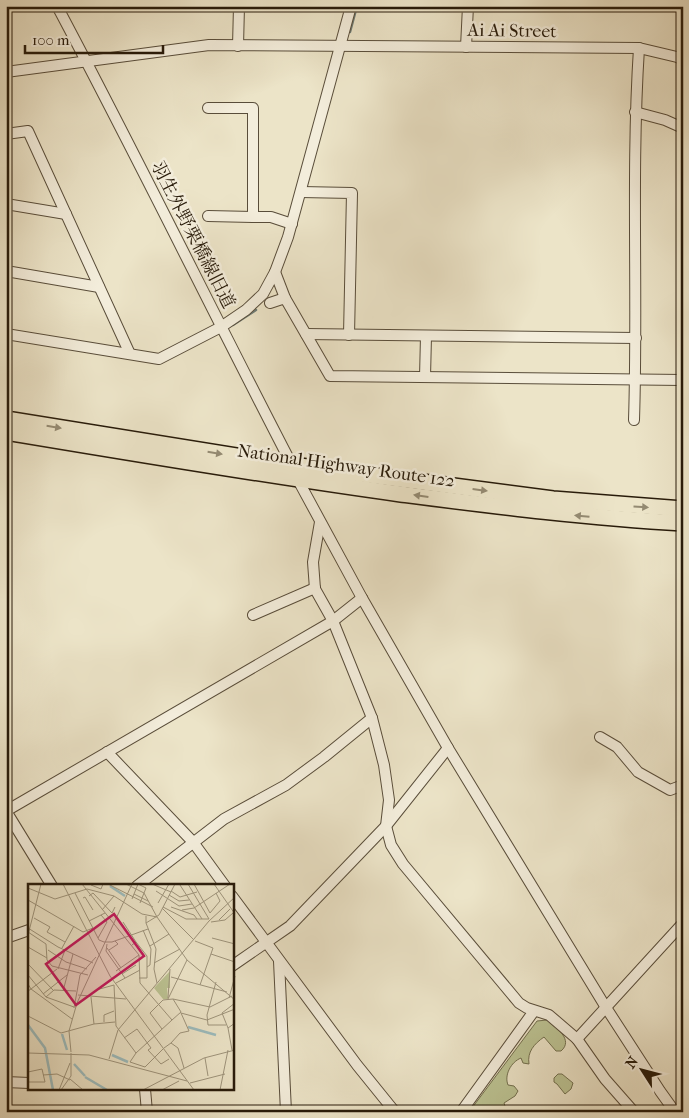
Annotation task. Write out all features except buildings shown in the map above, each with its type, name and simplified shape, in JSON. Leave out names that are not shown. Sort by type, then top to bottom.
[{"type":"highway","name":"National Highway Route 122","points":[[6,419],[292,465],[553,499],[683,509]]},
{"type":"highway","name":"National Highway Route 122","points":[[6,432],[298,480],[538,512],[683,523]]},
{"type":"street","name":"羽生外野栗橋線旧道","points":[[57,6],[87,61],[298,480],[362,598],[448,748],[606,1006],[660,1091],[676,1112]]},
{"type":"street","points":[[238,46],[239,6]]},
{"type":"street","points":[[6,334],[159,359],[221,327],[246,310],[263,294],[275,272],[292,224],[351,6]]},
{"type":"street","points":[[466,47],[468,6]]},
{"type":"street","name":"Ai Ai Street","points":[[6,72],[209,46],[639,48],[683,60]]},
{"type":"street","points":[[634,420],[636,379],[635,112],[639,48]]},
{"type":"street","points":[[208,108],[253,108],[253,217]]},
{"type":"street","points":[[635,112],[665,120],[683,128]]},
{"type":"street","points":[[6,134],[28,131],[130,354]]},
{"type":"street","points":[[301,192],[352,193],[349,335]]},
{"type":"street","points":[[6,204],[66,214]]},
{"type":"street","points":[[208,216],[271,217],[292,224]]},
{"type":"street","points":[[6,271],[99,286]]},
{"type":"street","points":[[275,272],[285,298],[330,376],[683,380]]},
{"type":"street","points":[[270,303],[285,298]]},
{"type":"street","points":[[306,334],[636,338]]},
{"type":"street","points":[[426,336],[426,377]]},
{"type":"street","points":[[320,522],[314,562],[315,588],[333,621],[372,718],[384,765],[389,800],[386,826],[391,845],[403,864],[519,1003],[534,1011],[549,1015],[577,1039],[605,1079],[634,1112]]},
{"type":"street","points":[[253,615],[315,588]]},
{"type":"street","points":[[51,884],[6,811],[333,621],[362,598]]},
{"type":"street","points":[[140,884],[224,819],[286,785],[372,718]]},
{"type":"street","points":[[600,737],[617,747],[638,772],[670,790],[681,784]]},
{"type":"street","points":[[234,965],[290,926],[386,826],[448,748]]},
{"type":"street","points":[[107,752],[193,842],[224,884]]},
{"type":"street","points":[[234,899],[279,961],[396,1112]]},
{"type":"street","points":[[577,1039],[683,923]]},
{"type":"street","points":[[6,938],[28,930]]},
{"type":"street","points":[[279,961],[286,1112]]},
{"type":"street","points":[[461,1112],[534,1011]]},
{"type":"street","points":[[6,1082],[28,1083]]},
{"type":"street","points":[[146,1090],[147,1112]]},
{"type":"green space","points":[[547,1020],[565,1038],[566,1042],[561,1051],[556,1051],[544,1037],[532,1049],[529,1056],[529,1064],[523,1063],[521,1058],[514,1062],[509,1069],[508,1085],[514,1086],[518,1091],[515,1096],[504,1103],[507,1112],[469,1112],[537,1021]]},
{"type":"green space","points":[[558,1074],[562,1074],[573,1083],[571,1089],[565,1094],[554,1082],[554,1078]]},
{"type":"waterway","points":[[350,32],[357,6]]},
{"type":"waterway","points":[[233,325],[256,310]]}]
